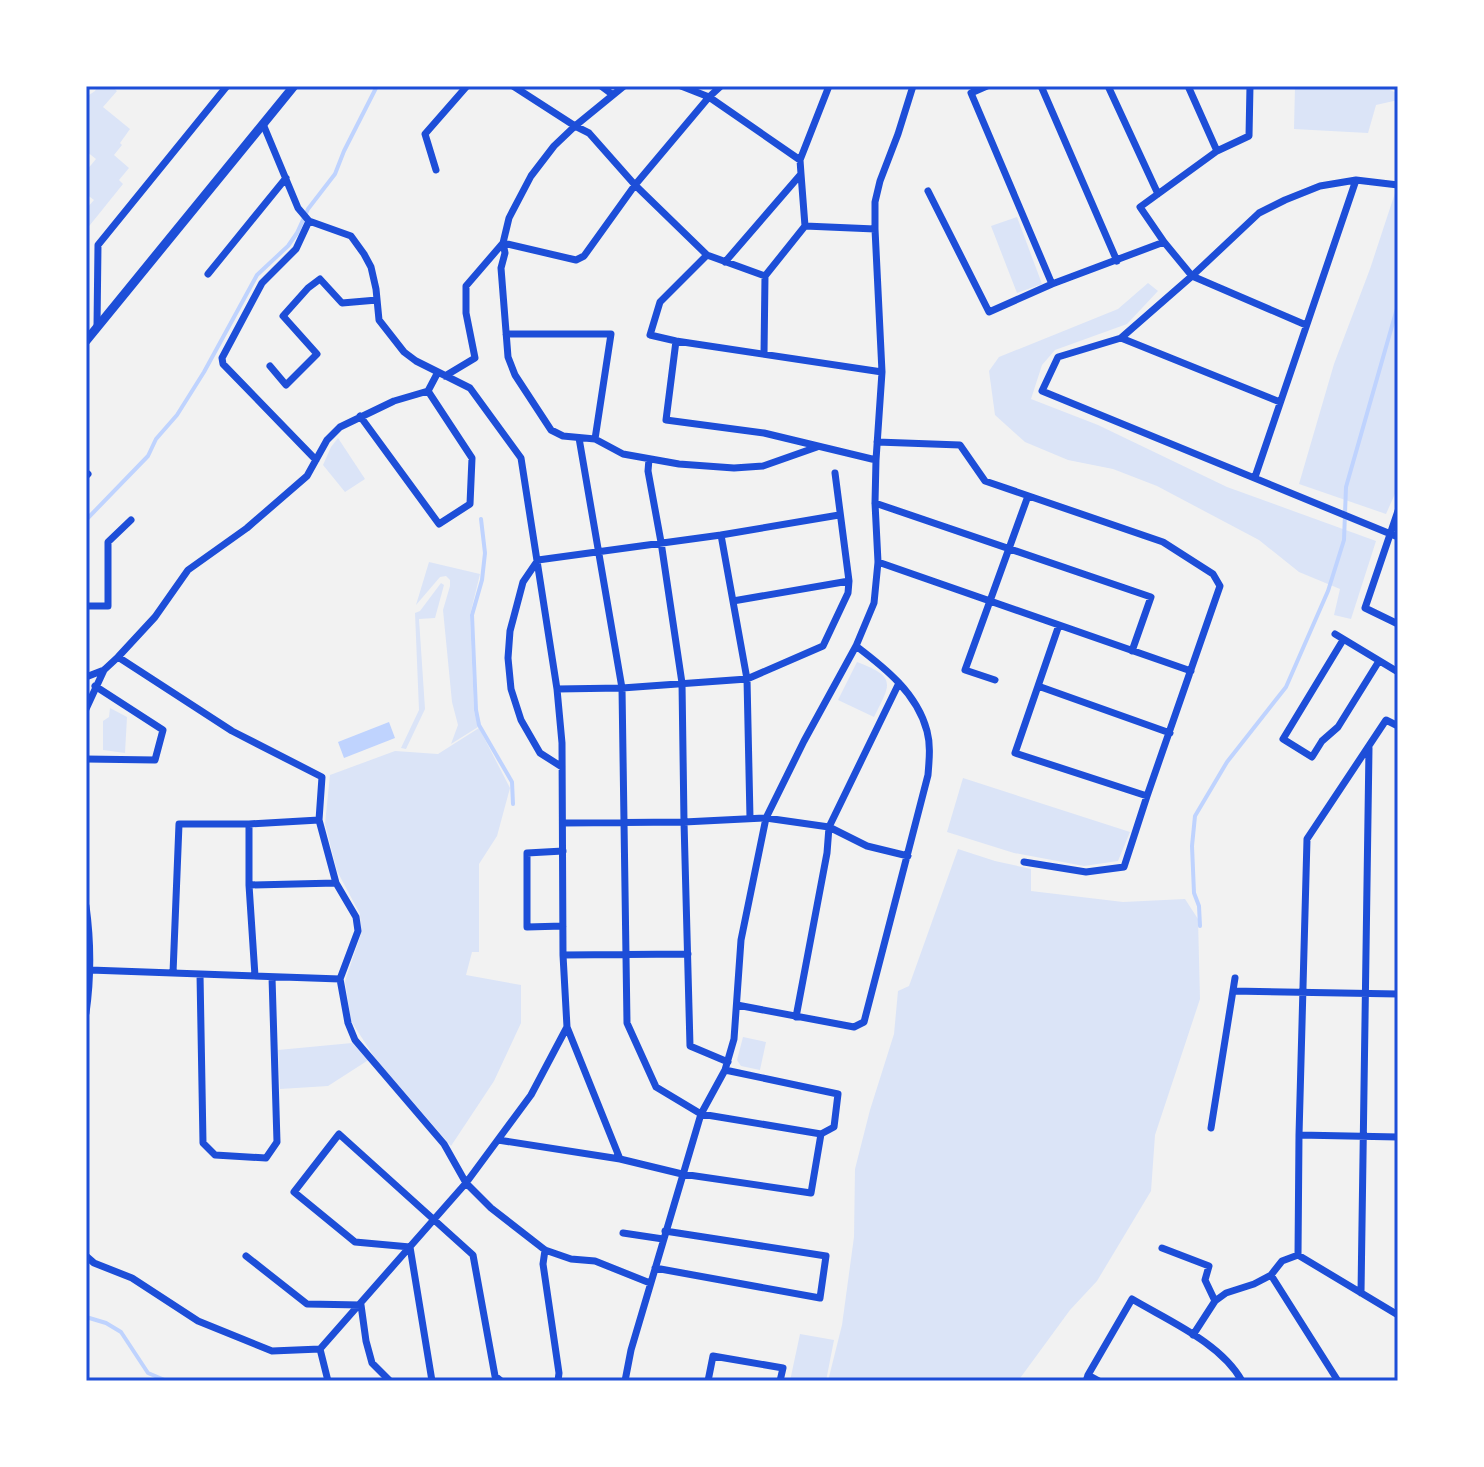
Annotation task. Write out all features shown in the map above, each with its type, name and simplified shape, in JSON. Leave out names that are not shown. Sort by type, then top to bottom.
[{"type":"street","points":[[97,329],[98,245],[227,86]]},
{"type":"street","points":[[86,341],[294,86]]},
{"type":"street","points":[[436,170],[425,134],[467,86]]},
{"type":"street","points":[[513,86],[589,133],[635,185],[707,255],[765,276]]},
{"type":"street","points":[[601,86],[613,95]]},
{"type":"street","points":[[624,86],[554,146],[531,176],[509,218],[501,268],[508,357],[515,375],[551,430],[563,436],[595,439],[623,454],[679,464],[734,468],[763,466],[817,447]]},
{"type":"street","points":[[681,86],[709,97],[800,160]]},
{"type":"street","points":[[503,243],[576,260],[584,256],[635,185],[721,86]]},
{"type":"street","points":[[764,354],[765,276],[805,226],[800,160],[829,86]]},
{"type":"street","points":[[625,1381],[650,1283],[701,1114],[726,1066],[734,1039],[741,940],[766,818],[856,646],[874,603],[878,562],[876,460],[882,372],[875,202],[913,86]]},
{"type":"street","points":[[987,86],[971,93],[1052,284]]},
{"type":"street","points":[[1041,86],[1117,261]]},
{"type":"street","points":[[1108,86],[1158,194]]},
{"type":"street","points":[[1188,86],[1217,151]]},
{"type":"street","points":[[1250,86],[1249,136],[1217,151],[1140,207],[1192,276],[1306,325]]},
{"type":"street","points":[[263,124],[298,208],[309,221],[351,236],[371,267],[379,320],[404,352],[470,388],[521,458],[557,689],[562,767],[563,955],[567,1027],[620,1159]]},
{"type":"street","points":[[725,262],[801,174]]},
{"type":"street","points":[[208,274],[286,178]]},
{"type":"street","points":[[1394,536],[1042,391],[1058,357],[1121,338],[1259,213],[1320,186],[1356,180],[1398,185]]},
{"type":"street","points":[[1255,477],[1356,180]]},
{"type":"street","points":[[928,191],[989,312],[1052,284],[1164,242]]},
{"type":"street","points":[[309,221],[296,249],[262,283],[222,358],[223,364],[316,460]]},
{"type":"street","points":[[805,226],[875,229]]},
{"type":"street","points":[[86,709],[104,670],[155,617],[188,570],[247,528],[307,476],[327,440],[340,427],[394,401],[428,391],[442,374],[475,358],[466,313],[466,286],[503,243]]},
{"type":"street","points":[[707,255],[660,302],[650,335],[882,372]]},
{"type":"street","points":[[270,366],[286,385],[317,354],[283,316],[320,279],[342,303],[377,300]]},
{"type":"street","points":[[506,334],[611,334],[595,439]]},
{"type":"street","points":[[1121,338],[1280,402]]},
{"type":"street","points":[[676,341],[666,420],[764,433],[833,454],[876,460]]},
{"type":"street","points":[[360,416],[439,524],[470,504],[472,458],[428,391]]},
{"type":"street","points":[[579,438],[622,688],[627,1023],[656,1087],[701,1114],[821,1134],[834,1127],[838,1094],[726,1066],[690,1046],[682,683],[648,471],[649,459]]},
{"type":"street","points":[[877,442],[960,445],[985,481],[1163,542],[1213,574],[1220,586],[1124,867],[1086,872],[1024,862]]},
{"type":"street","points":[[557,689],[622,688],[747,679],[823,646],[848,593],[849,581],[835,473]]},
{"type":"street","points":[[995,680],[965,670],[1028,496]]},
{"type":"street","points":[[875,503],[1151,597],[1132,651]]},
{"type":"street","points":[[1398,511],[1394,536],[1365,608],[1398,624]]},
{"type":"street","points":[[562,767],[540,753],[521,720],[509,673],[510,631],[523,582],[538,560],[839,515]]},
{"type":"street","points":[[86,606],[108,606],[108,542],[131,520]]},
{"type":"street","points":[[721,535],[747,679],[750,818]]},
{"type":"street","points":[[878,562],[1191,671]]},
{"type":"street","points":[[733,601],[849,581]]},
{"type":"street","points":[[1059,625],[1015,753],[1147,796]]},
{"type":"street","points":[[1335,634],[1398,672]]},
{"type":"street","points":[[1343,640],[1283,739],[1312,757],[1322,741],[1338,727],[1379,661]]},
{"type":"street","points":[[737,1005],[854,1027],[864,1022],[928,775],[929,750],[927,731],[914,701],[885,667],[856,646]]},
{"type":"street","points":[[118,657],[232,731],[322,777],[319,820],[336,883],[356,917],[358,931],[340,979],[348,1023],[355,1040],[444,1144],[466,1183],[491,1208],[545,1250],[571,1259],[595,1261],[650,1283]]},
{"type":"street","points":[[86,677],[104,670]]},
{"type":"street","points":[[796,1017],[827,853],[829,827],[899,683]]},
{"type":"street","points":[[86,759],[155,760],[163,730],[95,686]]},
{"type":"street","points":[[1038,686],[1170,733]]},
{"type":"street","points":[[1298,1255],[1307,839],[1386,720],[1398,726]]},
{"type":"street","points":[[1361,1293],[1369,746]]},
{"type":"street","points":[[563,823],[766,818],[829,827],[867,846],[908,856]]},
{"type":"street","points":[[173,973],[179,824],[319,820]]},
{"type":"street","points":[[249,824],[249,885],[255,976]]},
{"type":"street","points":[[563,851],[527,853],[527,927],[563,926]]},
{"type":"street","points":[[249,885],[336,883]]},
{"type":"street","points":[[86,906],[90,970],[86,1013]]},
{"type":"street","points":[[563,955],[688,954]]},
{"type":"street","points":[[90,970],[340,979]]},
{"type":"street","points":[[200,974],[203,1143],[215,1155],[266,1158],[277,1142],[272,977]]},
{"type":"street","points":[[1211,1128],[1235,978]]},
{"type":"street","points":[[1233,991],[1398,994]]},
{"type":"street","points":[[86,1256],[94,1263],[132,1278],[198,1321],[272,1351],[320,1349],[466,1183],[531,1095],[567,1027]]},
{"type":"street","points":[[410,1247],[355,1242],[294,1192],[339,1134],[473,1255],[495,1376],[501,1381]]},
{"type":"street","points":[[498,1140],[620,1159],[682,1174],[811,1193],[821,1134]]},
{"type":"street","points":[[1299,1135],[1398,1137]]},
{"type":"street","points":[[623,1233],[664,1235],[826,1256],[820,1298],[655,1268]]},
{"type":"street","points":[[410,1247],[432,1381]]},
{"type":"street","points":[[1162,1248],[1209,1266],[1205,1280],[1215,1301]]},
{"type":"street","points":[[545,1250],[543,1264],[558,1381]]},
{"type":"street","points":[[1193,1335],[1215,1301],[1226,1293],[1271,1275],[1282,1261],[1298,1255]]},
{"type":"street","points":[[1298,1255],[1398,1315]]},
{"type":"street","points":[[246,1256],[307,1304],[361,1305]]},
{"type":"street","points":[[1271,1275],[1338,1381]]},
{"type":"street","points":[[1099,1381],[1087,1378],[1132,1299],[1221,1354],[1242,1381]]},
{"type":"street","points":[[361,1305],[372,1363],[390,1381]]},
{"type":"street","points":[[198,1321],[205,1311]]},
{"type":"street","points":[[320,1349],[328,1381]]},
{"type":"street","points":[[708,1381],[713,1356],[783,1368],[780,1381]]},
{"type":"shaded area","points":[[98,86],[111,86],[117,91],[103,107],[130,129],[114,155],[129,168],[119,180],[123,184],[86,230],[86,209],[94,200],[86,194],[86,171],[96,159],[86,151],[86,97]]},
{"type":"shaded area","points":[[1295,86],[1383,86],[1398,94],[1398,100],[1376,105],[1368,133],[1294,129]]},
{"type":"shaded area","points":[[1395,193],[1398,194],[1398,487],[1386,514],[1299,484],[1334,364]]},
{"type":"shaded area","points":[[1017,217],[1042,284],[1017,293],[991,226]]},
{"type":"shaded area","points":[[1148,283],[1158,291],[1127,324],[1055,350],[1042,365],[1031,399],[1098,425],[1227,487],[1376,541],[1351,619],[1334,615],[1340,589],[1299,572],[1259,540],[1157,486],[1113,469],[1068,460],[1025,442],[995,415],[989,371],[999,357],[1118,309]]},
{"type":"shaded area","points":[[338,438],[365,479],[345,492],[323,465]]},
{"type":"shaded area","points":[[429,562],[480,574],[470,615],[474,711],[478,727],[451,744],[458,725],[452,702],[443,610],[450,580],[446,576],[440,577],[416,605]]},
{"type":"shaded area","points":[[441,583],[444,585],[435,618],[419,619],[425,709],[406,749],[401,748],[419,710],[415,613],[420,611]]},
{"type":"shaded area","points":[[857,662],[879,672],[887,683],[874,717],[838,700]]},
{"type":"shaded area","points":[[110,708],[127,717],[125,753],[103,750],[103,721],[109,717]]},
{"type":"shaded area","points":[[479,728],[510,788],[497,836],[479,864],[479,952],[472,952],[466,975],[521,985],[521,1023],[494,1081],[451,1146],[375,1058],[351,1021],[345,981],[361,934],[360,914],[337,871],[325,824],[330,775],[395,751],[438,754]]},
{"type":"shaded area","points":[[963,778],[1130,832],[1118,861],[1084,866],[1014,853],[947,832]]},
{"type":"shaded area","points":[[958,849],[1031,869],[1031,891],[1123,902],[1185,899],[1198,919],[1200,999],[1155,1135],[1151,1191],[1097,1281],[1070,1310],[1018,1381],[828,1381],[842,1325],[854,1237],[855,1169],[894,1034],[898,991],[909,986]]},
{"type":"shaded area","points":[[743,1037],[766,1042],[760,1070],[741,1066],[737,1060]]},
{"type":"shaded area","points":[[352,1043],[370,1059],[328,1086],[280,1089],[278,1050]]},
{"type":"shaded area","points":[[800,1334],[834,1340],[826,1381],[790,1381]]},
{"type":"water","points":[[389,722],[395,738],[344,758],[338,742]]},
{"type":"waterway","points":[[86,520],[148,456],[156,439],[177,415],[257,275],[288,246],[308,209],[335,174],[377,86]]},
{"type":"waterway","points":[[1200,926],[1199,906],[1194,893],[1192,846],[1195,816],[1227,762],[1286,687],[1328,591],[1344,540],[1346,487],[1398,305]]},
{"type":"waterway","points":[[481,519],[485,553],[482,580],[472,615],[476,710],[479,725],[512,782],[513,804]]},
{"type":"waterway","points":[[86,1317],[121,1332],[148,1373],[167,1381]]}]
